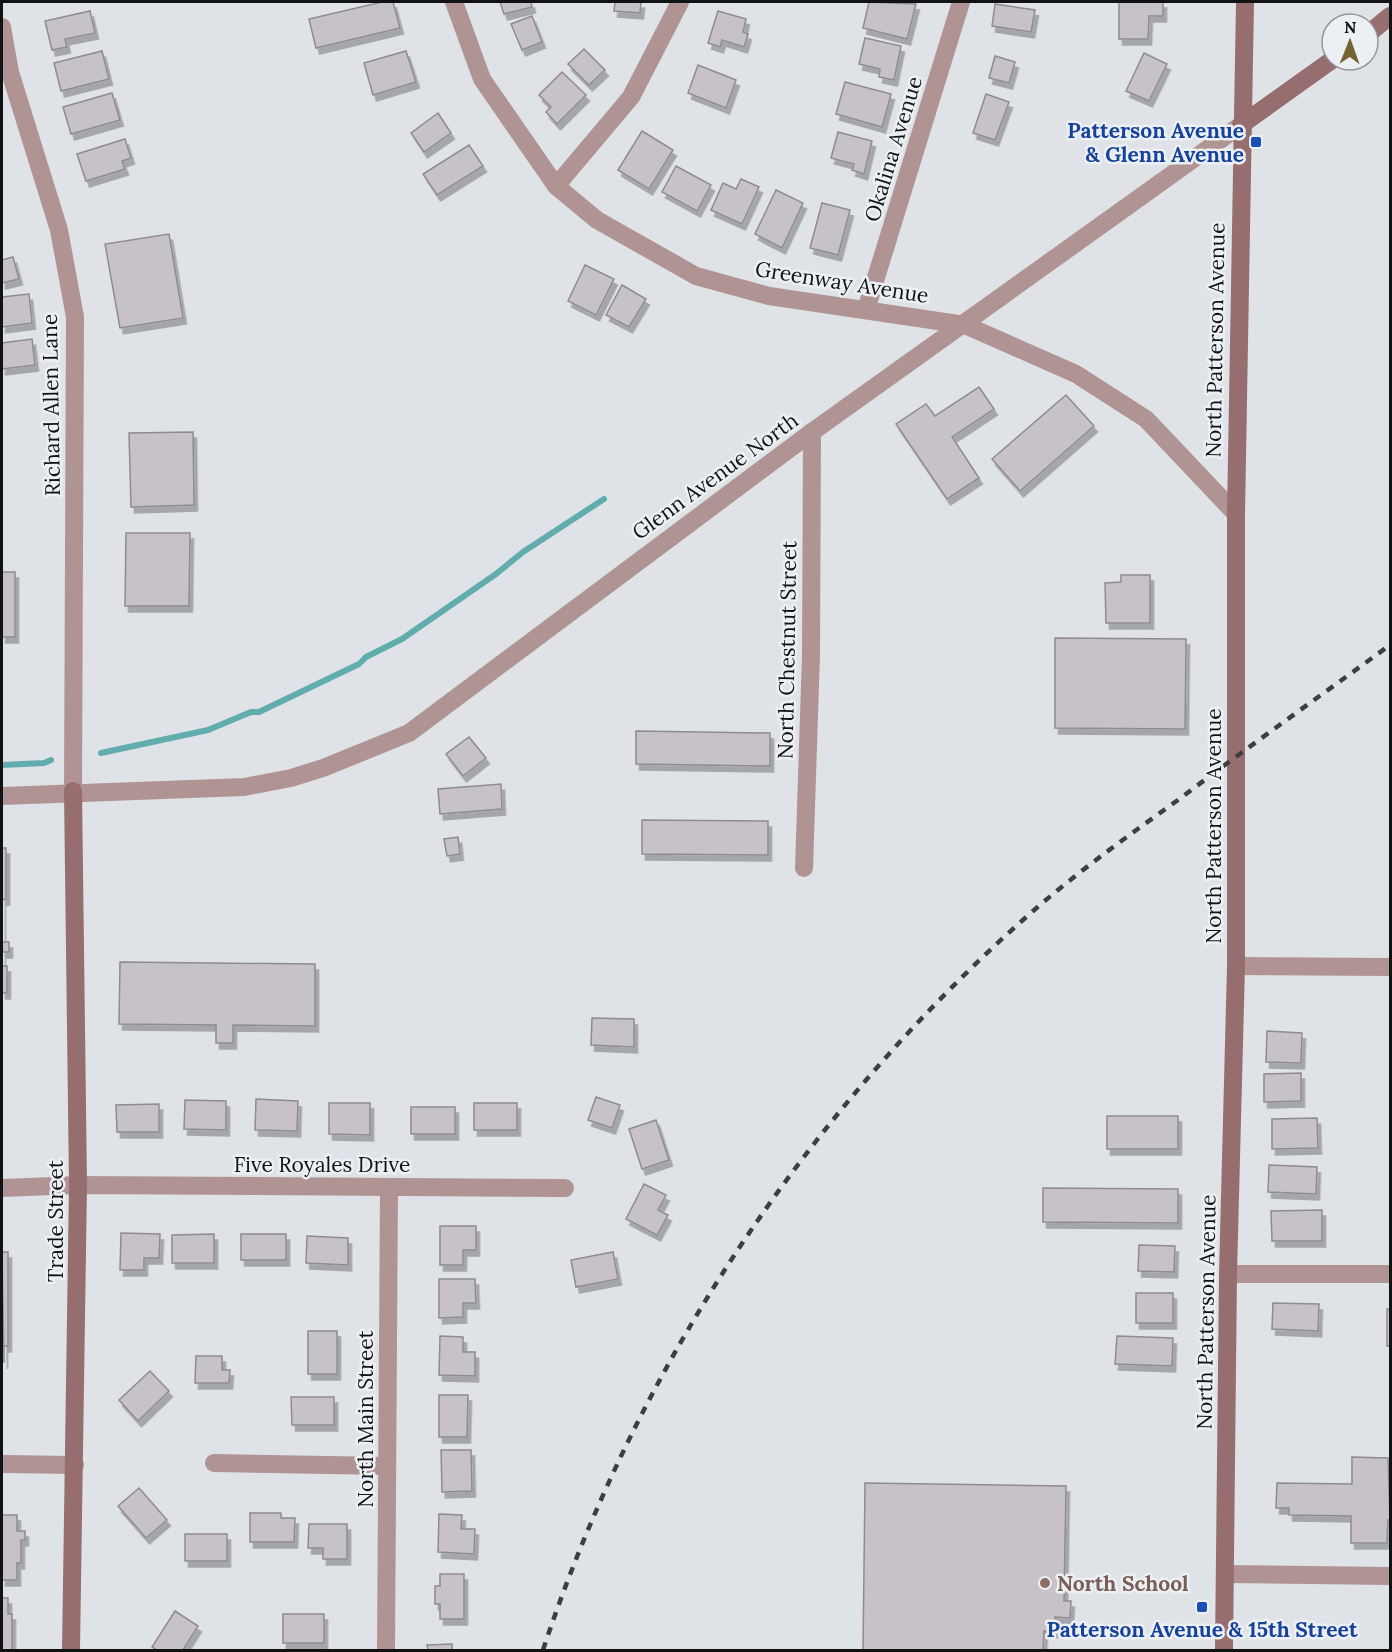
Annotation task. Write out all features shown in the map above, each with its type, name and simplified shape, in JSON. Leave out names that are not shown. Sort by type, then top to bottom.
[{"type":"main road","name":"North Patterson Avenue","points":[[1224,1650],[1228,1274],[1236,966],[1236,514],[1241,125],[1245,2]]},
{"type":"main road","name":"Glenn Avenue North","points":[[1241,125],[1320,69]]},
{"type":"main road","name":"Trade Street","points":[[71,1650],[78,1185],[73,791]]},
{"type":"street","name":"Greenway Avenue","points":[[454,2],[482,79],[556,186],[597,220],[696,276],[769,296],[965,325],[1076,374],[1146,419],[1236,514]]},
{"type":"street","points":[[556,186],[631,97],[680,2]]},
{"type":"street","name":"Okalina Avenue","points":[[866,310],[961,2]]},
{"type":"street","name":"Richard Allen Lane","points":[[2,27],[10,72],[59,230],[75,317],[73,791]]},
{"type":"street","name":"Glenn Avenue North","points":[[2,796],[73,791],[244,787],[291,778],[323,768],[409,733],[812,432],[965,325],[1241,125]]},
{"type":"street","name":"North Chestnut Street","points":[[804,868],[811,655],[812,432]]},
{"type":"street","points":[[1236,966],[1390,967]]},
{"type":"street","name":"Five Royales Drive","points":[[2,1188],[78,1185],[565,1188]]},
{"type":"street","name":"North Main Street","points":[[386,1650],[389,1187]]},
{"type":"street","points":[[1228,1274],[1390,1274]]},
{"type":"street","points":[[214,1463],[387,1466]]},
{"type":"street","points":[[2,1464],[75,1465]]},
{"type":"street","points":[[1225,1574],[1390,1576]]},
{"type":"building","points":[[382,2],[393,2],[400,28],[316,48],[309,19]]},
{"type":"building","points":[[500,2],[531,2],[532,7],[504,14]]},
{"type":"building","points":[[615,2],[641,2],[640,13],[614,11]]},
{"type":"building","points":[[869,2],[916,4],[907,39],[863,28]]},
{"type":"building","points":[[1119,2],[1163,2],[1163,16],[1149,16],[1148,39],[1119,39]]},
{"type":"building","points":[[995,4],[1035,10],[1031,32],[992,26]]},
{"type":"building","points":[[90,11],[95,33],[65,39],[67,47],[52,50],[45,21]]},
{"type":"building","points":[[718,11],[746,19],[743,32],[748,34],[744,47],[722,40],[720,47],[708,43]]},
{"type":"building","points":[[532,16],[542,42],[522,50],[511,24]]},
{"type":"building","points":[[865,38],[901,46],[894,80],[879,77],[880,69],[859,64]]},
{"type":"building","points":[[584,49],[605,70],[589,85],[568,64]]},
{"type":"building","points":[[102,51],[109,79],[61,91],[54,63]]},
{"type":"building","points":[[406,51],[416,82],[373,95],[364,63]]},
{"type":"building","points":[[1144,53],[1167,64],[1149,101],[1126,91]]},
{"type":"building","points":[[995,56],[1015,62],[1009,83],[989,78]]},
{"type":"building","points":[[698,65],[736,80],[726,108],[688,93]]},
{"type":"building","points":[[562,72],[586,95],[557,124],[546,112],[551,107],[539,95]]},
{"type":"building","points":[[845,82],[891,94],[882,127],[836,114]]},
{"type":"building","points":[[112,93],[120,120],[71,134],[63,107]]},
{"type":"building","points":[[986,94],[1009,102],[995,140],[973,133]]},
{"type":"building","points":[[438,113],[451,133],[424,152],[411,133]]},
{"type":"building","points":[[642,131],[673,150],[649,189],[618,170]]},
{"type":"building","points":[[838,132],[872,141],[864,174],[852,170],[854,164],[831,158]]},
{"type":"building","points":[[125,139],[131,158],[122,161],[125,169],[86,181],[77,154]]},
{"type":"building","points":[[469,145],[483,166],[437,195],[423,174]]},
{"type":"building","points":[[676,166],[711,185],[697,211],[662,192]]},
{"type":"building","points":[[741,179],[759,187],[742,224],[711,210],[723,183],[736,189]]},
{"type":"building","points":[[776,190],[803,203],[782,248],[755,234]]},
{"type":"building","points":[[822,203],[850,210],[838,255],[810,248]]},
{"type":"building","points":[[169,234],[183,318],[120,328],[105,244]]},
{"type":"building","points":[[13,257],[19,279],[2,283],[2,260]]},
{"type":"building","points":[[585,265],[614,279],[596,315],[568,301]]},
{"type":"building","points":[[622,285],[646,299],[629,327],[606,315]]},
{"type":"building","points":[[29,294],[32,323],[2,327],[2,297]]},
{"type":"building","points":[[32,339],[35,365],[2,369],[2,343]]},
{"type":"building","points":[[979,387],[994,409],[952,437],[979,478],[947,499],[896,424],[926,404],[935,416]]},
{"type":"building","points":[[1066,395],[1094,426],[1020,491],[992,459]]},
{"type":"building","points":[[193,432],[194,505],[131,507],[129,433]]},
{"type":"building","points":[[126,533],[190,533],[189,606],[125,606]]},
{"type":"building","points":[[2,572],[15,572],[15,637],[2,637]]},
{"type":"building","points":[[1121,575],[1150,575],[1150,623],[1106,623],[1105,583],[1121,582]]},
{"type":"building","points":[[1055,638],[1186,639],[1185,729],[1055,728]]},
{"type":"building","points":[[636,731],[770,733],[770,766],[636,764]]},
{"type":"building","points":[[469,737],[486,758],[463,776],[446,754]]},
{"type":"building","points":[[501,784],[502,809],[440,814],[438,789]]},
{"type":"building","points":[[642,820],[768,821],[768,855],[642,854]]},
{"type":"building","points":[[458,837],[460,854],[447,856],[444,839]]},
{"type":"building","points":[[2,848],[6,848],[6,899],[2,900]]},
{"type":"building","points":[[2,942],[9,942],[9,952],[2,952]]},
{"type":"building","points":[[120,962],[315,964],[315,1026],[233,1025],[233,1043],[216,1043],[216,1025],[119,1024]]},
{"type":"building","points":[[2,966],[7,966],[7,993],[2,993]]},
{"type":"building","points":[[592,1018],[634,1019],[634,1047],[591,1045]]},
{"type":"building","points":[[1267,1031],[1302,1033],[1301,1063],[1266,1062]]},
{"type":"building","points":[[1301,1073],[1301,1101],[1264,1102],[1264,1074]]},
{"type":"building","points":[[596,1097],[620,1105],[612,1128],[588,1120]]},
{"type":"building","points":[[256,1099],[298,1101],[297,1131],[255,1130]]},
{"type":"building","points":[[185,1100],[226,1101],[226,1130],[184,1129]]},
{"type":"building","points":[[329,1103],[370,1103],[370,1135],[329,1134]]},
{"type":"building","points":[[474,1103],[517,1103],[517,1130],[474,1130]]},
{"type":"building","points":[[159,1104],[159,1132],[117,1132],[116,1105]]},
{"type":"building","points":[[411,1107],[455,1107],[455,1134],[411,1134]]},
{"type":"building","points":[[1107,1116],[1178,1116],[1178,1149],[1107,1149]]},
{"type":"building","points":[[1317,1118],[1318,1148],[1272,1149],[1272,1119]]},
{"type":"building","points":[[656,1120],[669,1160],[642,1169],[629,1129]]},
{"type":"building","points":[[1269,1165],[1317,1167],[1316,1194],[1268,1192]]},
{"type":"building","points":[[644,1184],[666,1195],[658,1210],[668,1215],[657,1235],[626,1219]]},
{"type":"building","points":[[1043,1188],[1178,1189],[1178,1223],[1043,1222]]},
{"type":"building","points":[[1322,1210],[1322,1241],[1272,1241],[1271,1211]]},
{"type":"building","points":[[440,1226],[476,1226],[476,1250],[463,1250],[463,1265],[440,1265]]},
{"type":"building","points":[[121,1233],[160,1234],[159,1258],[144,1258],[144,1270],[120,1270]]},
{"type":"building","points":[[214,1234],[214,1263],[172,1263],[172,1235]]},
{"type":"building","points":[[241,1234],[286,1234],[286,1260],[241,1260]]},
{"type":"building","points":[[307,1236],[348,1238],[348,1265],[306,1263]]},
{"type":"building","points":[[1139,1245],[1175,1246],[1174,1272],[1138,1271]]},
{"type":"building","points":[[2,1252],[8,1252],[8,1346],[4,1346],[4,1363]]},
{"type":"building","points":[[613,1252],[618,1279],[576,1287],[571,1260]]},
{"type":"building","points":[[439,1279],[475,1279],[476,1303],[463,1303],[463,1317],[439,1318]]},
{"type":"building","points":[[1136,1293],[1173,1293],[1173,1323],[1136,1323]]},
{"type":"building","points":[[1273,1303],[1319,1304],[1318,1331],[1272,1329]]},
{"type":"building","points":[[1387,1309],[1390,1309],[1390,1346],[1387,1346]]},
{"type":"building","points":[[308,1331],[337,1331],[337,1374],[308,1374]]},
{"type":"building","points":[[440,1336],[463,1337],[463,1352],[475,1352],[475,1376],[439,1375]]},
{"type":"building","points":[[1117,1336],[1173,1338],[1172,1366],[1115,1364]]},
{"type":"building","points":[[196,1356],[222,1356],[222,1370],[230,1370],[229,1383],[195,1383]]},
{"type":"building","points":[[150,1371],[169,1391],[138,1421],[119,1400]]},
{"type":"building","points":[[439,1395],[468,1395],[467,1437],[439,1437]]},
{"type":"building","points":[[291,1397],[334,1397],[334,1425],[292,1425]]},
{"type":"building","points":[[441,1450],[471,1450],[472,1491],[442,1492]]},
{"type":"building","points":[[1352,1457],[1388,1458],[1390,1520],[1388,1520],[1387,1543],[1351,1543],[1351,1516],[1289,1515],[1289,1508],[1276,1508],[1277,1483],[1352,1484]]},
{"type":"building","points":[[865,1483],[1066,1486],[1064,1601],[1071,1601],[1070,1618],[1055,1617],[1054,1632],[1044,1631],[1043,1650],[863,1650]]},
{"type":"building","points":[[139,1488],[167,1520],[146,1538],[118,1506]]},
{"type":"building","points":[[250,1513],[281,1513],[281,1518],[295,1518],[294,1542],[250,1542]]},
{"type":"building","points":[[439,1514],[462,1515],[461,1529],[475,1529],[474,1554],[438,1552]]},
{"type":"building","points":[[2,1515],[17,1515],[17,1531],[25,1531],[25,1540],[21,1540],[21,1563],[17,1563],[17,1580],[2,1580]]},
{"type":"building","points":[[309,1524],[347,1524],[347,1559],[323,1559],[323,1548],[308,1548]]},
{"type":"building","points":[[185,1534],[227,1534],[227,1561],[185,1561]]},
{"type":"building","points":[[440,1574],[464,1574],[464,1619],[440,1619],[440,1604],[435,1604],[435,1586],[440,1586]]},
{"type":"building","points":[[2,1598],[8,1598],[8,1614],[12,1614],[12,1650],[2,1650]]},
{"type":"building","points":[[175,1611],[198,1626],[183,1650],[157,1650],[152,1647]]},
{"type":"building","points":[[283,1614],[324,1614],[324,1643],[283,1643]]},
{"type":"building","points":[[452,1644],[452,1650],[428,1650],[427,1645]]},
{"type":"waterway","points":[[101,753],[208,730],[251,712],[259,712],[359,664],[366,657],[402,639],[496,574],[523,552],[604,499]]},
{"type":"waterway","points":[[2,765],[44,763],[51,760]]},
{"type":"railway","points":[[543,1650],[582,1545],[628,1443],[680,1344],[739,1248],[804,1157],[875,1070],[951,988],[1050,896],[1390,645]]},
{"type":"place","name":"Patterson Avenue & Glenn Avenue","points":[[1256,142]]},
{"type":"place","name":"North School","points":[[1045,1583]]},
{"type":"place","name":"Patterson Avenue & 15th Street","points":[[1202,1607]]}]
